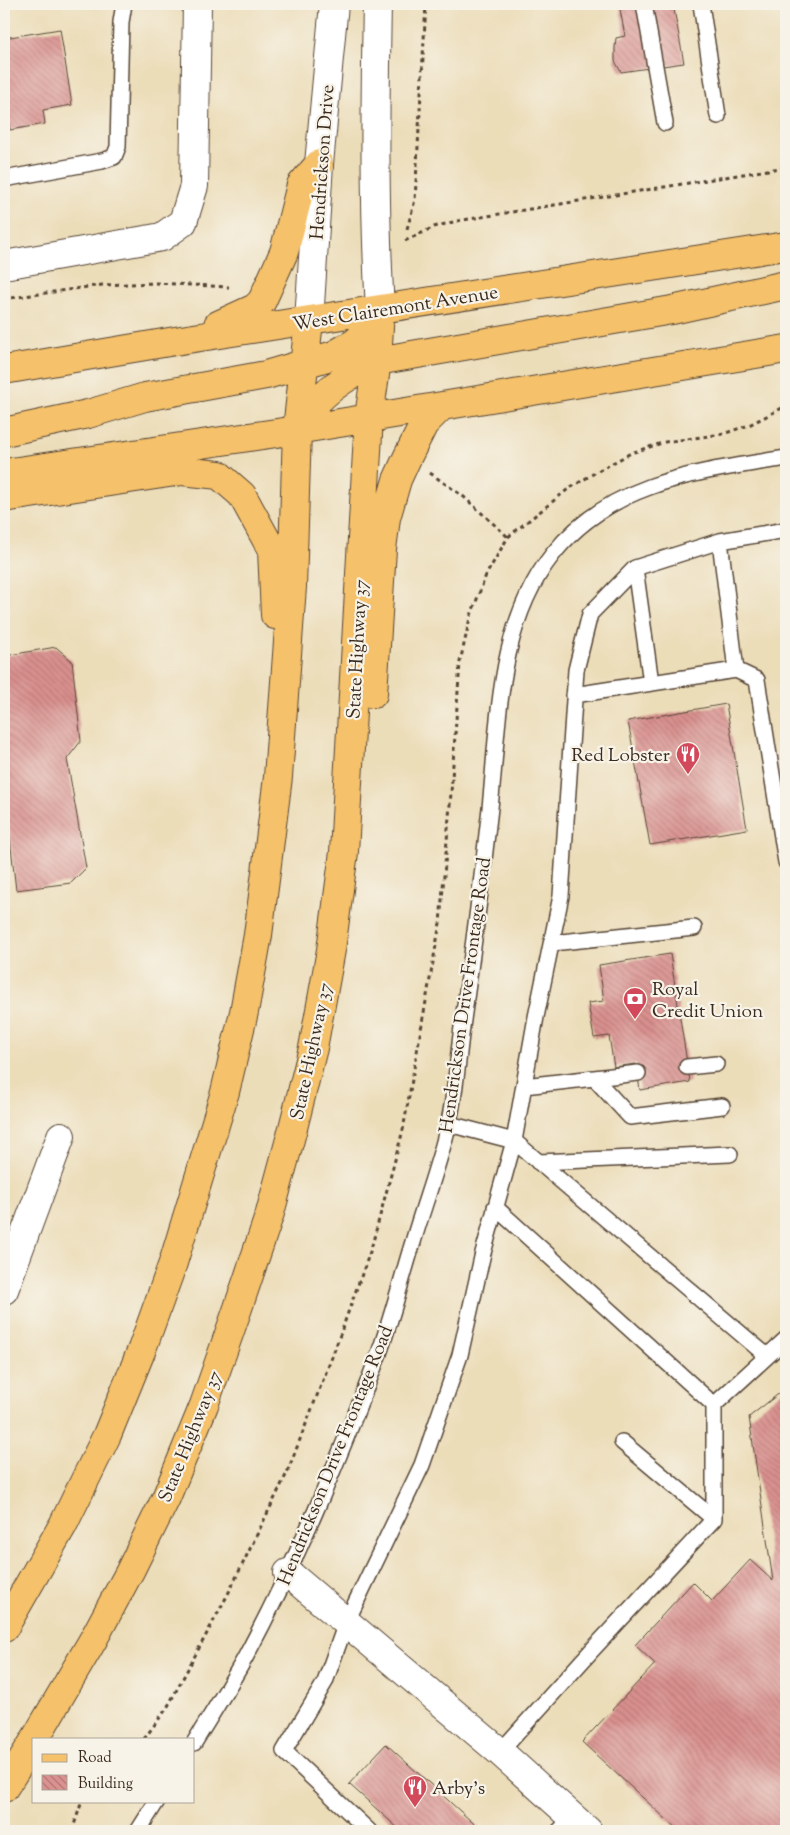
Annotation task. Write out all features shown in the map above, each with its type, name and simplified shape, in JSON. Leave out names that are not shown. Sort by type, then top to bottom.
[{"type":"main road","points":[[181,340],[255,308],[262,301],[284,252],[302,185],[319,164]]},
{"type":"main road","name":"West Clairemont Avenue","points":[[4,370],[181,340],[786,246]]},
{"type":"main road","points":[[297,430],[313,406],[330,390],[352,373],[377,361],[672,310],[786,285]]},
{"type":"main road","points":[[4,432],[88,414],[145,397],[266,375],[334,355],[356,342],[367,331],[380,310]]},
{"type":"main road","name":"State Highway 37","points":[[35,1738],[116,1597],[166,1498],[204,1404],[270,1213],[294,1128],[313,1048],[328,970],[344,852],[369,418],[377,361],[380,310]]},
{"type":"main road","points":[[4,1628],[63,1525],[107,1435],[142,1349],[173,1263],[225,1092],[244,1012],[258,935],[278,777],[292,587],[297,430],[309,321]]},
{"type":"main road","points":[[4,473],[297,430],[786,349]]},
{"type":"main road","points":[[348,778],[367,742],[373,700],[382,549],[386,518],[397,480],[415,441],[424,424],[442,406]]},
{"type":"main road","points":[[4,498],[182,470],[219,475],[242,495],[272,550],[281,729]]},
{"type":"main road","name":"State Highway 37","points":[[4,1788],[32,1743]]},
{"type":"street","points":[[4,265],[162,237],[183,222],[194,186],[197,4]]},
{"type":"street","name":"Hendrickson Drive","points":[[309,321],[319,164],[334,4]]},
{"type":"street","points":[[377,4],[375,103],[377,254],[380,310]]},
{"type":"street","points":[[4,1290],[61,1136]]},
{"type":"street","points":[[288,1573],[500,1752],[573,1826]]},
{"type":"lane","points":[[4,180],[114,157],[118,147],[121,22],[124,4]]},
{"type":"lane","points":[[644,4],[665,123]]},
{"type":"lane","points":[[701,4],[718,116]]},
{"type":"lane","name":"Hendrickson Drive Frontage Road","points":[[195,1741],[244,1661],[288,1573],[378,1355],[449,1124],[481,891],[503,686],[512,638],[519,614],[534,584],[552,555],[575,530],[602,509],[637,491],[696,472],[786,458]]},
{"type":"lane","points":[[369,1831],[284,1751],[325,1682],[346,1623],[422,1465],[460,1355],[483,1253],[514,1141],[561,896],[576,670],[590,614],[635,568],[720,541],[786,530]]},
{"type":"lane","points":[[720,541],[736,670]]},
{"type":"lane","points":[[635,568],[651,683]]},
{"type":"lane","points":[[574,695],[736,670],[757,680],[786,862]]},
{"type":"lane","points":[[552,943],[694,928]]},
{"type":"lane","points":[[687,1067],[716,1064]]},
{"type":"lane","points":[[524,1086],[638,1073]]},
{"type":"lane","points":[[594,1078],[630,1117],[722,1106]]},
{"type":"lane","points":[[449,1124],[514,1141],[767,1356]]},
{"type":"lane","points":[[538,1162],[730,1154]]},
{"type":"lane","points":[[495,1207],[714,1405]]},
{"type":"lane","points":[[500,1752],[714,1519],[714,1405],[786,1339]]},
{"type":"lane","points":[[622,1442],[714,1519]]},
{"type":"lane","points":[[138,1831],[156,1802]]},
{"type":"path","points":[[404,241],[415,200],[426,4]]},
{"type":"path","points":[[145,1738],[167,1708],[228,1594],[287,1473],[332,1357],[371,1248],[403,1130],[440,923],[460,662],[470,618],[482,584],[508,537],[567,490],[596,472],[631,454],[665,442],[723,434],[749,425],[786,406]]},
{"type":"path","points":[[426,469],[464,497],[508,537]]},
{"type":"path","points":[[72,1831],[82,1802]]},
{"type":"building","points":[[619,4],[673,4],[684,63],[621,72],[615,61],[616,38],[625,36]]},
{"type":"building","points":[[60,29],[72,105],[43,110],[45,124],[10,130],[7,114],[4,115],[4,38]]},
{"type":"building","points":[[56,647],[72,661],[81,741],[67,759],[86,868],[71,883],[16,890],[4,787],[4,656]]},
{"type":"building","name":"Red Lobster","points":[[726,704],[747,829],[650,845],[628,721]]},
{"type":"building","name":"Royal Credit Union","points":[[670,954],[690,1082],[640,1090],[636,1064],[614,1067],[609,1036],[594,1038],[588,1003],[604,1001],[599,965]]},
{"type":"building","points":[[786,1388],[786,1831],[679,1831],[582,1742],[655,1664],[635,1645],[693,1582],[712,1601],[750,1560],[773,1581],[749,1417]]},
{"type":"building","name":"Arby's","points":[[386,1744],[482,1831],[401,1831],[349,1784]]},
{"type":"place","name":"Red Lobster","points":[[688,775]]},
{"type":"place","name":"Royal Credit Union","points":[[635,1020]]},
{"type":"place","name":"Arby's","points":[[415,1808]]}]
